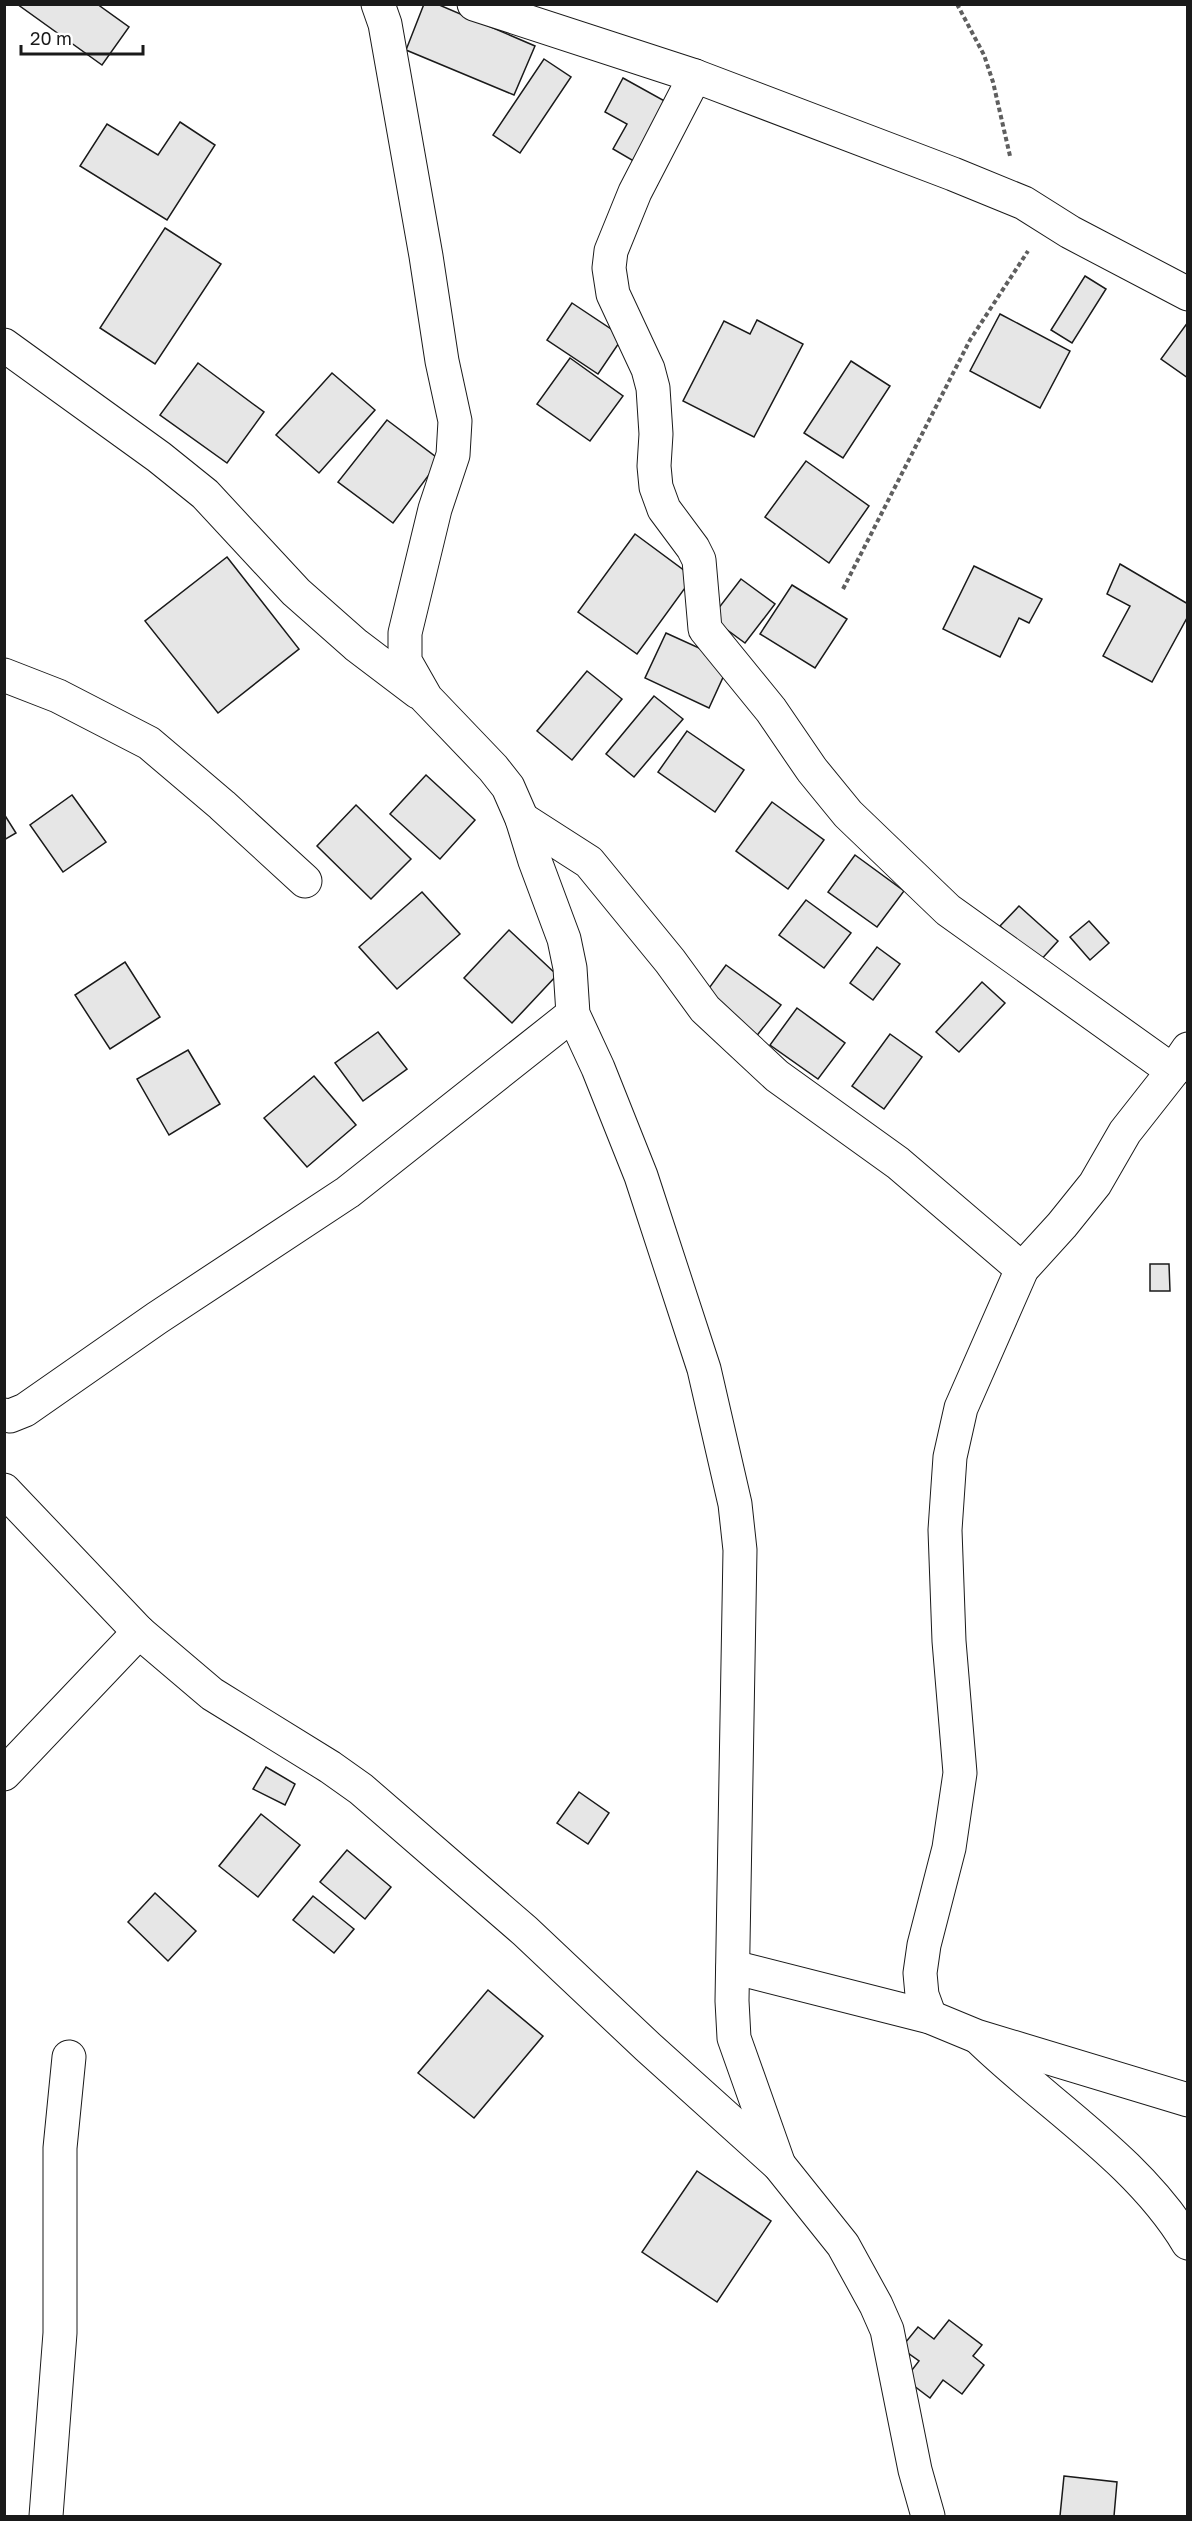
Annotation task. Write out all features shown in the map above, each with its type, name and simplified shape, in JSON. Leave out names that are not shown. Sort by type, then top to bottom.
[{"type":"street","points":[[378,4],[385,24],[442,361],[455,421],[453,455],[435,509],[405,633],[405,661],[426,698]]},
{"type":"street","points":[[474,4],[695,76],[1036,211],[1117,258],[1188,294]]},
{"type":"street","points":[[695,76],[635,192],[610,251],[609,268],[613,294],[648,369],[653,388],[656,487],[664,509],[689,542],[699,560],[705,629],[771,710],[812,770],[848,814],[948,910],[1180,1060],[1125,1132],[1095,1184],[1022,1269],[961,1408],[950,1457],[945,1530],[948,1619],[960,1773],[949,1848],[924,1945],[921,1973],[922,1995],[930,2017]]},
{"type":"street","points":[[4,345],[159,457],[205,494],[296,592],[356,645],[426,698],[493,768],[508,787],[522,819],[564,939],[570,968],[573,1014],[630,1147],[704,1369],[735,1504],[740,1572],[733,1967],[734,2038],[779,2165]]},
{"type":"street","points":[[4,675],[58,696],[149,743],[222,805],[305,881]]},
{"type":"street","points":[[522,819],[589,862],[663,952],[705,1009],[777,1076],[898,1163],[1022,1269]]},
{"type":"street","points":[[4,1415],[10,1416],[25,1410],[157,1318],[348,1192],[573,1014]]},
{"type":"street","points":[[4,1490],[139,1632],[212,1694],[330,1767],[361,1789],[525,1931],[648,2047],[779,2165],[843,2246],[876,2305],[887,2330],[915,2470],[928,2517]]},
{"type":"street","points":[[4,1774],[139,1632]]},
{"type":"street","points":[[733,1967],[930,2017],[976,2036],[1188,2100]]},
{"type":"street","points":[[976,2036],[1147,2188],[1188,2243]]},
{"type":"street","points":[[46,2517],[60,2333],[60,2148],[69,2057]]},
{"type":"path","points":[[843,590],[1036,211],[984,55],[957,4]]},
{"type":"building","points":[[17,4],[97,4],[129,27],[102,65]]},
{"type":"building","points":[[424,4],[437,4],[535,46],[514,95],[406,50]]},
{"type":"building","points":[[544,59],[571,77],[520,153],[493,135]]},
{"type":"building","points":[[623,78],[670,104],[637,163],[613,149],[627,124],[605,112]]},
{"type":"building","points":[[180,122],[215,145],[167,220],[80,166],[107,124],[158,155]]},
{"type":"building","points":[[165,228],[221,264],[155,364],[100,328]]},
{"type":"building","points":[[1085,276],[1106,289],[1072,343],[1051,330]]},
{"type":"building","points":[[572,303],[623,337],[598,374],[547,340]]},
{"type":"building","points":[[1000,314],[1070,351],[1040,408],[970,371]]},
{"type":"building","points":[[757,320],[803,344],[754,437],[683,401],[724,321],[750,334]]},
{"type":"building","points":[[1188,322],[1188,378],[1161,359]]},
{"type":"building","points":[[570,358],[623,396],[590,441],[537,404]]},
{"type":"building","points":[[851,361],[890,386],[843,458],[804,433]]},
{"type":"building","points":[[198,363],[264,412],[227,463],[160,415]]},
{"type":"building","points":[[332,373],[375,410],[319,473],[276,435]]},
{"type":"building","points":[[387,420],[440,460],[393,523],[338,482]]},
{"type":"building","points":[[806,461],[869,506],[829,563],[765,517]]},
{"type":"building","points":[[635,534],[693,577],[637,654],[578,612]]},
{"type":"building","points":[[227,557],[299,649],[218,713],[145,621]]},
{"type":"building","points":[[1120,564],[1188,604],[1188,616],[1152,682],[1103,656],[1130,606],[1107,594]]},
{"type":"building","points":[[974,566],[1042,599],[1029,623],[1019,618],[1000,657],[943,629]]},
{"type":"building","points":[[741,579],[775,604],[745,643],[711,618]]},
{"type":"building","points":[[792,585],[847,619],[815,668],[760,634]]},
{"type":"building","points":[[666,633],[730,662],[709,708],[645,678]]},
{"type":"building","points":[[587,671],[622,699],[572,760],[537,731]]},
{"type":"building","points":[[654,696],[683,719],[634,777],[606,754]]},
{"type":"building","points":[[687,731],[744,770],[715,812],[658,772]]},
{"type":"building","points":[[426,775],[475,820],[440,859],[390,814]]},
{"type":"building","points":[[72,795],[106,842],[63,872],[30,825]]},
{"type":"building","points":[[772,802],[824,840],[788,889],[736,851]]},
{"type":"building","points":[[356,805],[411,859],[371,899],[317,846]]},
{"type":"building","points":[[4,814],[16,833],[4,840]]},
{"type":"building","points":[[855,855],[904,891],[877,927],[828,892]]},
{"type":"building","points":[[422,892],[460,934],[397,989],[359,947]]},
{"type":"building","points":[[806,900],[851,933],[824,968],[779,935]]},
{"type":"building","points":[[1019,906],[1058,941],[1039,962],[1000,926]]},
{"type":"building","points":[[1089,921],[1109,943],[1090,960],[1070,937]]},
{"type":"building","points":[[509,930],[557,975],[512,1023],[464,978]]},
{"type":"building","points":[[877,947],[900,964],[873,1000],[850,983]]},
{"type":"building","points":[[125,962],[160,1017],[110,1049],[75,995]]},
{"type":"building","points":[[726,965],[781,1005],[755,1038],[701,999]]},
{"type":"building","points":[[982,982],[1005,1003],[959,1052],[936,1032]]},
{"type":"building","points":[[797,1008],[845,1043],[818,1079],[770,1045]]},
{"type":"building","points":[[378,1032],[407,1069],[363,1101],[335,1063]]},
{"type":"building","points":[[890,1034],[922,1057],[884,1109],[852,1086]]},
{"type":"building","points":[[188,1050],[220,1104],[169,1135],[137,1079]]},
{"type":"building","points":[[314,1076],[356,1125],[307,1167],[264,1118]]},
{"type":"building","points":[[1150,1264],[1169,1264],[1170,1291],[1150,1291]]},
{"type":"building","points":[[266,1767],[295,1784],[285,1805],[253,1789]]},
{"type":"building","points":[[579,1792],[609,1813],[588,1844],[557,1823]]},
{"type":"building","points":[[261,1814],[300,1845],[258,1897],[219,1866]]},
{"type":"building","points":[[347,1850],[391,1887],[365,1919],[320,1882]]},
{"type":"building","points":[[155,1893],[196,1931],[168,1961],[128,1922]]},
{"type":"building","points":[[313,1896],[354,1929],[334,1953],[293,1920]]},
{"type":"building","points":[[488,1990],[543,2036],[474,2118],[418,2073]]},
{"type":"building","points":[[697,2171],[771,2221],[717,2302],[642,2252]]},
{"type":"building","points":[[949,2320],[982,2345],[973,2356],[984,2365],[962,2394],[943,2380],[930,2398],[905,2379],[919,2361],[901,2348],[918,2327],[934,2339]]},
{"type":"building","points":[[1064,2476],[1117,2482],[1114,2516],[1060,2516]]}]
